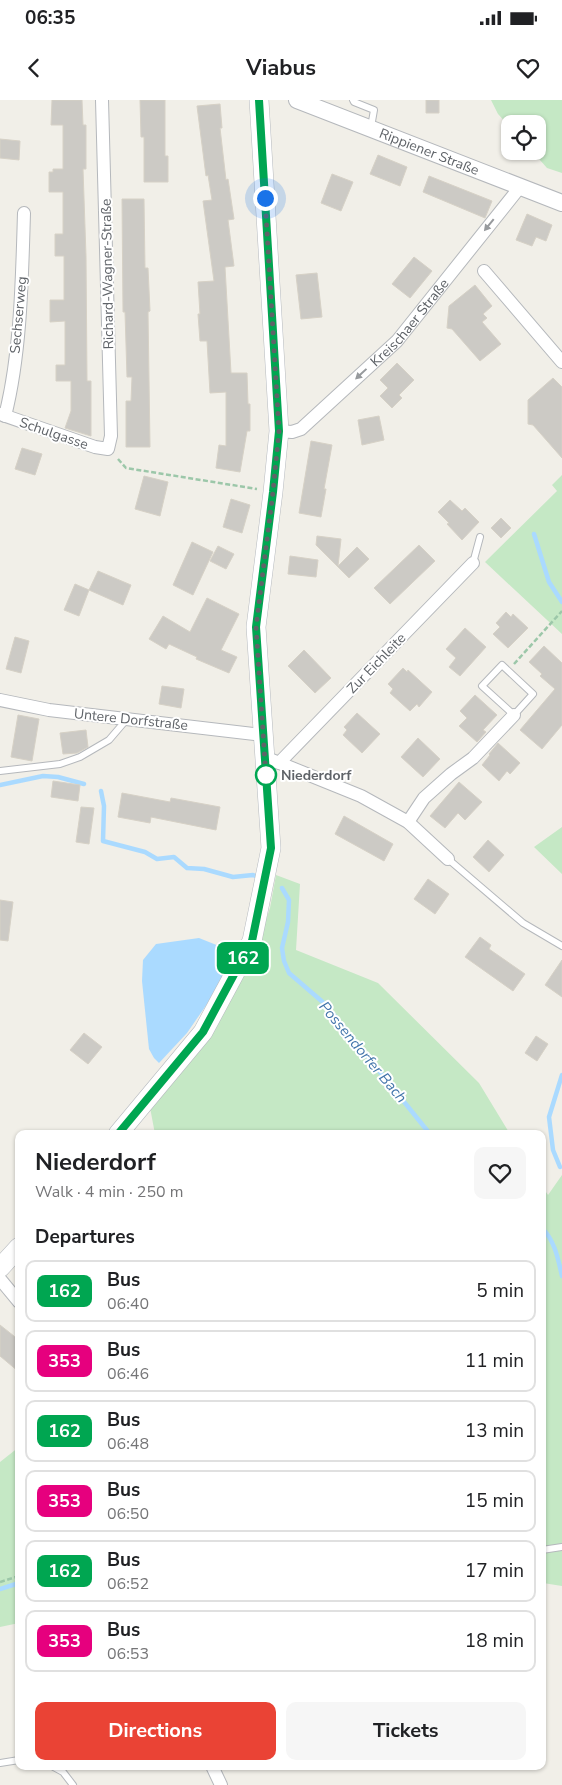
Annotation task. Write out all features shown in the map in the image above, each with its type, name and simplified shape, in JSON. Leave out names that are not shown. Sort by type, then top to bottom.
[{"type":"main road","points":[[121,1130],[203,1032],[252,941],[271,848],[272,760],[263,734],[256,627],[279,431],[259,100]]},
{"type":"main road","points":[[0,1268],[15,1251]]},
{"type":"street","name":"Richard-Wagner-Straße","points":[[102,100],[111,436],[108,449]]},
{"type":"street","name":"Rippiener Straße","points":[[298,100],[562,203]]},
{"type":"street","name":"Kreischaer Straße","points":[[279,431],[292,432],[301,428],[397,341],[520,187]]},
{"type":"street","name":"Sechserweg","points":[[3,415],[12,390],[22,283],[24,213]]},
{"type":"street","points":[[484,271],[562,362]]},
{"type":"street","name":"Schulgasse","points":[[3,415],[95,447],[108,449]]},
{"type":"street","name":"Zur Eichleite","points":[[272,760],[474,563]]},
{"type":"street","name":"Untere Dorfstraße","points":[[0,700],[49,710],[263,734]]},
{"type":"street","points":[[408,822],[424,798],[472,758],[514,715]]},
{"type":"street","points":[[272,760],[360,796],[408,822],[448,860]]},
{"type":"street","points":[[0,1279],[15,1297]]},
{"type":"street","points":[[214,1770],[221,1785]]},
{"type":"lane","points":[[353,100],[374,110],[371,128]]},
{"type":"lane","points":[[474,563],[480,537]]},
{"type":"lane","points":[[502,665],[508,671],[533,694],[514,715],[482,686],[502,665]]},
{"type":"lane","points":[[0,771],[60,764],[80,757],[109,740],[127,720]]},
{"type":"lane","points":[[448,860],[523,923],[562,946]]},
{"type":"lane","points":[[546,1549],[562,1547]]},
{"type":"lane","points":[[0,1763],[15,1761]]},
{"type":"lane","points":[[59,1770],[73,1785]]},
{"type":"path","points":[[108,449],[126,468],[273,492]]},
{"type":"path","points":[[508,671],[562,612]]},
{"type":"path","points":[[0,1582],[15,1577]]},
{"type":"green space","points":[[491,100],[562,100],[562,173],[547,168],[540,160],[546,160],[546,115],[501,115],[501,117]]},
{"type":"green space","points":[[562,475],[562,634],[485,562],[557,491],[552,485]]},
{"type":"green space","points":[[562,827],[562,874],[534,847]]},
{"type":"green space","points":[[276,875],[300,884],[296,950],[378,983],[479,1083],[508,1130],[154,1130],[148,1097],[257,946],[270,908]]},
{"type":"green space","points":[[562,1175],[562,1586],[546,1583],[546,1192],[548,1195]]},
{"type":"green space","points":[[15,1450],[15,1624],[0,1627],[0,1462]]},
{"type":"water","points":[[199,938],[219,946],[233,957],[207,1004],[187,1033],[159,1063],[149,1049],[142,981],[143,960],[156,944]]},
{"type":"building","points":[[52,100],[82,100],[83,125],[86,125],[86,169],[83,169],[87,381],[91,381],[91,436],[65,428],[71,411],[71,381],[56,381],[56,365],[65,365],[65,321],[50,322],[50,300],[64,300],[64,256],[55,256],[55,234],[63,234],[63,192],[49,192],[49,172],[53,172],[53,169],[63,169],[63,125],[51,125]]},
{"type":"building","points":[[140,100],[165,100],[165,156],[168,156],[168,182],[144,182],[144,137],[141,137]]},
{"type":"building","points":[[426,100],[439,100],[439,113],[426,113]]},
{"type":"building","points":[[220,104],[222,128],[220,128],[226,180],[228,179],[234,219],[228,220],[234,266],[225,267],[231,373],[247,373],[248,404],[250,404],[250,431],[247,431],[240,472],[216,468],[219,445],[226,446],[226,392],[210,393],[207,341],[200,341],[198,314],[200,314],[198,282],[214,281],[203,201],[212,200],[208,175],[206,176],[197,106]]},
{"type":"building","points":[[0,139],[20,141],[19,160],[0,158]]},
{"type":"building","points":[[378,155],[407,167],[400,186],[370,174]]},
{"type":"building","points":[[332,174],[353,182],[341,211],[321,203]]},
{"type":"building","points":[[429,176],[492,201],[485,218],[423,192]]},
{"type":"building","points":[[122,199],[144,199],[145,268],[148,268],[150,311],[148,312],[150,447],[126,447],[126,401],[131,401],[132,377],[127,377],[125,312],[123,312]]},
{"type":"building","points":[[527,214],[552,225],[546,241],[536,237],[532,246],[516,240]]},
{"type":"building","points":[[414,257],[432,271],[410,298],[392,284]]},
{"type":"building","points":[[317,273],[322,317],[301,319],[296,275]]},
{"type":"building","points":[[475,285],[492,306],[483,314],[487,318],[482,322],[501,344],[480,361],[452,329],[447,328],[449,306]]},
{"type":"building","points":[[397,363],[414,380],[399,395],[402,398],[392,408],[380,396],[388,388],[380,380]]},
{"type":"building","points":[[553,378],[562,387],[562,458],[533,425],[528,424],[528,400]]},
{"type":"building","points":[[379,416],[384,440],[362,445],[358,420]]},
{"type":"building","points":[[311,441],[332,445],[321,517],[299,513]]},
{"type":"building","points":[[22,448],[42,454],[35,475],[15,469]]},
{"type":"building","points":[[144,476],[168,482],[160,516],[135,509]]},
{"type":"building","points":[[231,499],[250,505],[242,533],[223,527]]},
{"type":"building","points":[[450,500],[462,511],[465,508],[479,522],[462,540],[438,512]]},
{"type":"building","points":[[501,518],[511,528],[501,538],[491,528]]},
{"type":"building","points":[[317,536],[341,539],[338,566],[357,547],[369,559],[349,578],[316,545]]},
{"type":"building","points":[[192,542],[213,552],[193,595],[173,585]]},
{"type":"building","points":[[419,545],[435,561],[390,604],[374,588]]},
{"type":"building","points":[[218,546],[234,554],[226,569],[210,561]]},
{"type":"building","points":[[290,556],[318,560],[316,577],[288,574]]},
{"type":"building","points":[[98,571],[131,585],[123,605],[89,590]]},
{"type":"building","points":[[75,584],[89,590],[79,616],[64,610]]},
{"type":"building","points":[[207,598],[239,614],[221,650],[237,657],[229,673],[196,659],[197,657],[169,644],[166,649],[149,639],[163,616],[190,632]]},
{"type":"building","points":[[506,612],[511,617],[513,614],[528,628],[508,648],[493,634],[500,627],[496,623]]},
{"type":"building","points":[[465,628],[486,647],[460,676],[449,667],[456,658],[446,649]]},
{"type":"building","points":[[15,637],[29,641],[21,673],[6,669]]},
{"type":"building","points":[[544,646],[562,663],[562,725],[542,749],[520,730],[555,689],[540,676],[542,674],[529,662]]},
{"type":"building","points":[[304,650],[331,678],[315,693],[288,666]]},
{"type":"building","points":[[403,668],[407,672],[408,670],[432,692],[419,707],[417,704],[410,711],[390,693],[393,689],[388,684]]},
{"type":"building","points":[[162,686],[184,689],[181,708],[159,704]]},
{"type":"building","points":[[475,695],[497,715],[483,730],[486,732],[477,742],[459,726],[467,718],[460,711]]},
{"type":"building","points":[[357,713],[380,734],[362,753],[343,735],[347,730],[344,727]]},
{"type":"building","points":[[18,715],[39,719],[32,761],[11,757]]},
{"type":"building","points":[[86,730],[88,747],[77,753],[63,754],[60,733]]},
{"type":"building","points":[[418,738],[440,759],[423,777],[401,757]]},
{"type":"building","points":[[498,743],[520,763],[510,774],[507,771],[499,781],[482,765]]},
{"type":"building","points":[[53,781],[80,785],[78,801],[51,797]]},
{"type":"building","points":[[459,782],[482,802],[465,820],[458,813],[445,828],[430,816]]},
{"type":"building","points":[[122,793],[170,802],[171,798],[220,807],[216,830],[151,817],[150,823],[118,817]]},
{"type":"building","points":[[81,807],[94,808],[89,844],[76,842]]},
{"type":"building","points":[[344,816],[393,844],[384,861],[335,834]]},
{"type":"building","points":[[488,840],[504,855],[489,872],[473,857]]},
{"type":"building","points":[[428,879],[449,894],[435,914],[414,899]]},
{"type":"building","points":[[0,900],[13,902],[8,941],[0,940]]},
{"type":"building","points":[[480,937],[491,945],[489,949],[525,974],[513,991],[465,957]]},
{"type":"building","points":[[562,960],[562,997],[545,985]]},
{"type":"building","points":[[84,1033],[102,1047],[88,1064],[70,1050]]},
{"type":"building","points":[[536,1036],[548,1044],[537,1061],[525,1053]]},
{"type":"building","points":[[0,1325],[15,1337],[15,1369],[0,1356]]},
{"type":"waterway","points":[[534,534],[549,582],[562,602]]},
{"type":"waterway","name":"Possendorfer Bach","points":[[0,785],[43,776],[58,777],[84,784]]},
{"type":"waterway","name":"Possendorfer Bach","points":[[101,791],[104,806],[103,841],[145,852],[157,859],[174,857],[187,868],[204,869],[233,877],[253,875],[258,877]]},
{"type":"waterway","name":"Possendorfer Bach","points":[[282,888],[289,900],[288,922],[282,948],[284,961],[289,973],[325,1004],[427,1130]]},
{"type":"waterway","points":[[560,1167],[553,1150],[549,1117],[562,1075]]},
{"type":"waterway","name":"Possendorfer Bach","points":[[546,1233],[553,1244],[562,1276]]},
{"type":"waterway","points":[[0,1589],[15,1584]]},
{"type":"bus line","name":"162","points":[[121,1130],[203,1032],[252,941],[271,848],[256,627],[279,431],[259,100]]},
{"type":"place","name":"Niederdorf","points":[[266,775]]},
{"type":"route","points":[[265,198],[279,431],[256,627],[266,777],[266,775]]}]
